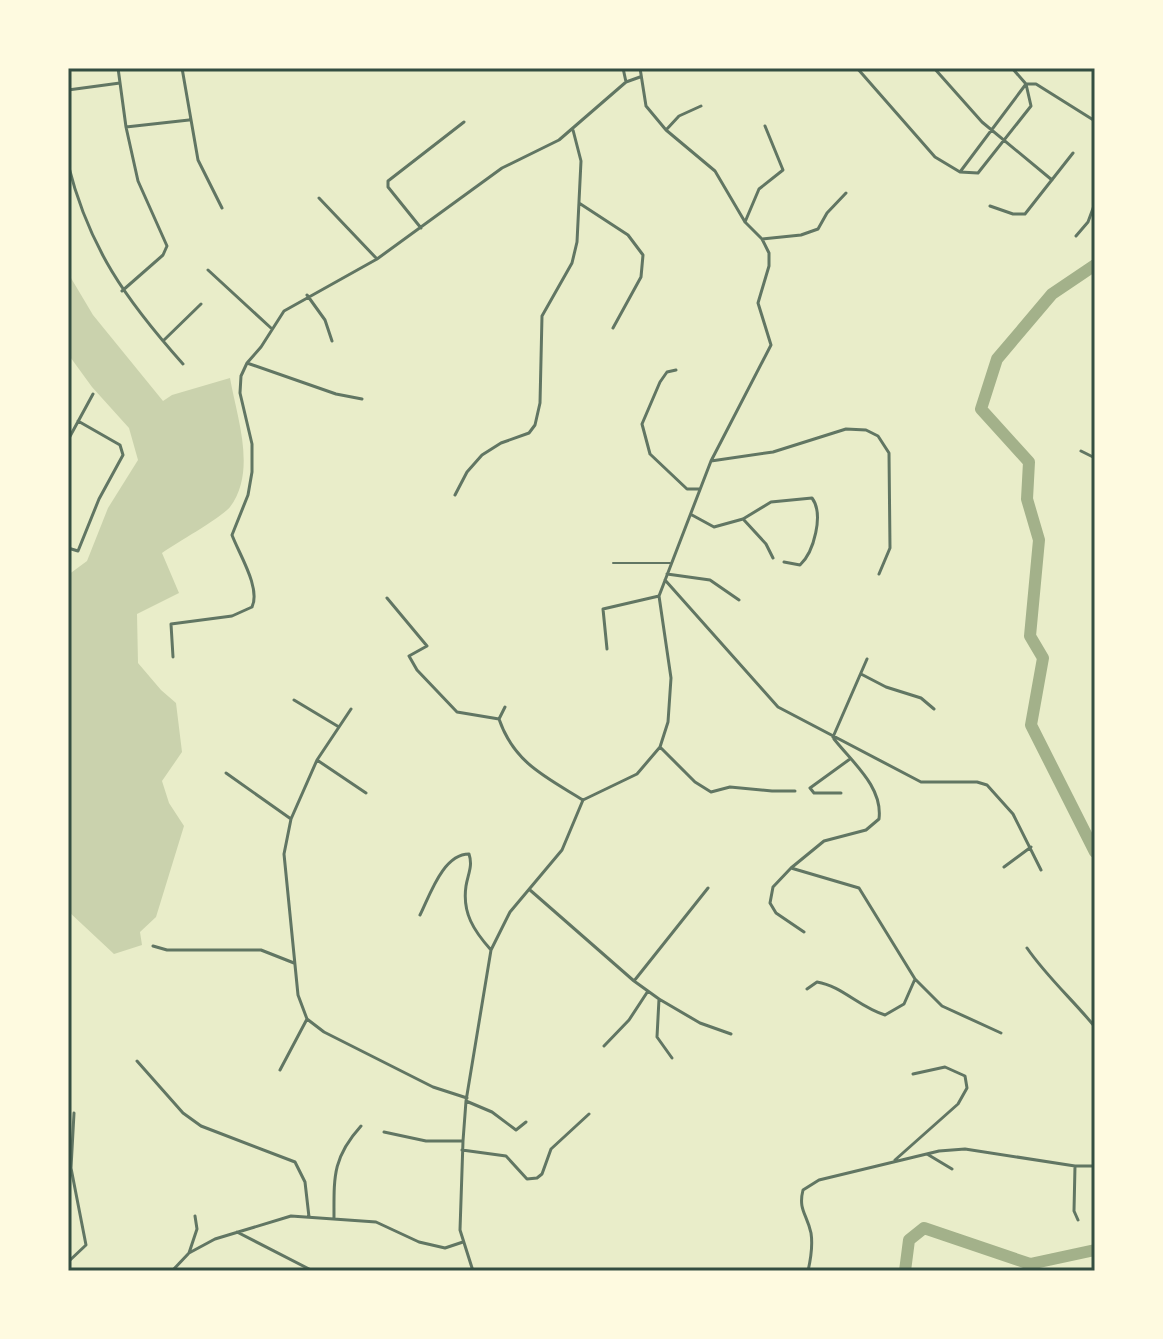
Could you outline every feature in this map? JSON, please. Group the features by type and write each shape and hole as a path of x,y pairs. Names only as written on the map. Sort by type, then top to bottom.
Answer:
{"street":[{"path":"118,68 126,127 138,181 167,246 163,255 122,291"},
{"path":"182,68 198,160 222,208"},
{"path":"623,68 626,82"},
{"path":"473,1271 460,1230 462,1150 466,1099 491,950 510,912 562,850 583,800 637,774 660,747 668,722 671,678 659,596 711,461 771,345 758,303 769,266 769,253 762,239 745,222 715,171 666,130 646,106 640,68"},
{"path":"857,68 935,157 960,172 971,173 978,173 1031,106 1026,84 1012,68"},
{"path":"934,68 991,131 1052,180"},
{"path":"173,657 171,624 232,616 252,607 255,600 232,535 248,495 252,472 252,444 240,393 241,376 284,311 307,295 377,259 502,168 559,140 626,82 641,76"},
{"path":"68,90 120,83"},
{"path":"960,172 1026,84"},
{"path":"1026,84 1036,84 1095,121"},
{"path":"666,130 679,116 701,106"},
{"path":"126,127 189,120"},
{"path":"421,228 388,187 388,181 464,122"},
{"path":"745,222 759,189 783,170 765,126"},
{"path":"455,495 467,472 482,455 501,443 529,433 535,425 540,403 542,316 572,263 577,242 581,161 573,129"},
{"path":"990,206 1013,214 1025,214 1073,153"},
{"path":"68,164 93,241 122,291 183,364"},
{"path":"762,239 801,235 818,229 827,213 846,193"},
{"path":"319,198 377,259"},
{"path":"579,203 628,235 643,255 641,277 613,328"},
{"path":"1076,236 1088,222 1095,203"},
{"path":"208,270 271,328"},
{"path":"307,295 325,320 332,341"},
{"path":"163,341 201,304"},
{"path":"247,363 336,394 362,399"},
{"path":"676,370 667,372 660,382 642,424 650,454 687,489 700,489"},
{"path":"68,440 93,394"},
{"path":"68,548 78,551 99,499 123,455 120,445 78,421"},
{"path":"711,461 773,452 846,429 866,430 878,436 889,453 890,548 879,574"},
{"path":"1081,451 1095,458"},
{"path":"692,515 714,527 743,519 771,502 812,498 818,505 818,516 809,557 800,565 784,562"},
{"path":"743,519 766,544 773,558"},
{"path":"667,574 710,580 739,600"},
{"path":"665,580 778,707 921,782 977,782 987,785 1013,814 1041,870"},
{"path":"607,649 603,609 659,596"},
{"path":"387,598 427,646 409,656 417,670 457,712 499,719"},
{"path":"832,736 867,659"},
{"path":"861,674 886,687 921,698 934,709"},
{"path":"294,700 339,727"},
{"path":"505,707 499,719 503,733 524,763 583,800"},
{"path":"351,709 317,760 291,819 284,854 298,995 307,1019 324,1032 433,1087 492,1112 516,1130 526,1122"},
{"path":"804,932 776,913 770,903 773,887 824,841 866,830 879,819 881,806 875,789 832,736"},
{"path":"660,747 695,782 711,792 730,787 795,791"},
{"path":"841,793 814,793 810,788 850,759"},
{"path":"317,760 366,793"},
{"path":"226,773 291,819"},
{"path":"1004,867 1031,847"},
{"path":"420,915 447,865 460,854 469,854 472,863 465,910 475,932 491,950"},
{"path":"791,868 859,888 915,979 942,1006 1001,1033"},
{"path":"634,981 708,888"},
{"path":"530,890 659,999 700,1023 731,1034"},
{"path":"153,946 167,950 261,950 294,963"},
{"path":"1027,948 1043,972 1069,995 1095,1027"},
{"path":"807,989 817,982 829,984 868,1010 885,1015 904,1004 915,979"},
{"path":"604,1046 629,1020 648,991"},
{"path":"659,999 657,1037 672,1058"},
{"path":"280,1070 307,1019"},
{"path":"137,1061 183,1113 201,1126 295,1162 305,1182 309,1217"},
{"path":"892,1162 958,1104 967,1088 965,1076 945,1067 913,1074"},
{"path":"69,1271 68,1263 86,1245 71,1168 74,1113"},
{"path":"462,1150 506,1156 527,1179 537,1178 542,1174 551,1149 589,1114"},
{"path":"334,1219 334,1173 347,1143 361,1126"},
{"path":"384,1132 426,1141 463,1141"},
{"path":"808,1271 812,1249 810,1230 799,1203 803,1190 819,1180 927,1154 965,1149 1075,1166 1095,1166"},
{"path":"927,1154 952,1169"},
{"path":"1075,1166 1074,1211 1078,1220"},
{"path":"189,1253 197,1229 195,1216"},
{"path":"172,1271 189,1253 215,1239 291,1216 376,1222 419,1242 445,1248 463,1242"},
{"path":"237,1232 313,1271"}],"lane":[{"path":"613,563 672,563"}],"green space":[{"path":"68,273 93,315 163,401 172,395 230,378 243,444 242,477 230,507 162,553 179,593 137,614 138,663 176,703 182,752 162,781 169,803 184,826 156,917 140,932 142,945 114,954 68,911 68,575 87,561 108,508 138,460 129,428 92,387 68,354"}],"waterway":[{"path":"1095,265 1052,294 997,359 981,409 1029,462 1027,499 1039,540 1030,636 1043,658 1031,725 1095,852"},
{"path":"905,1271 909,1240 924,1228 1030,1264 1095,1250"}]}
